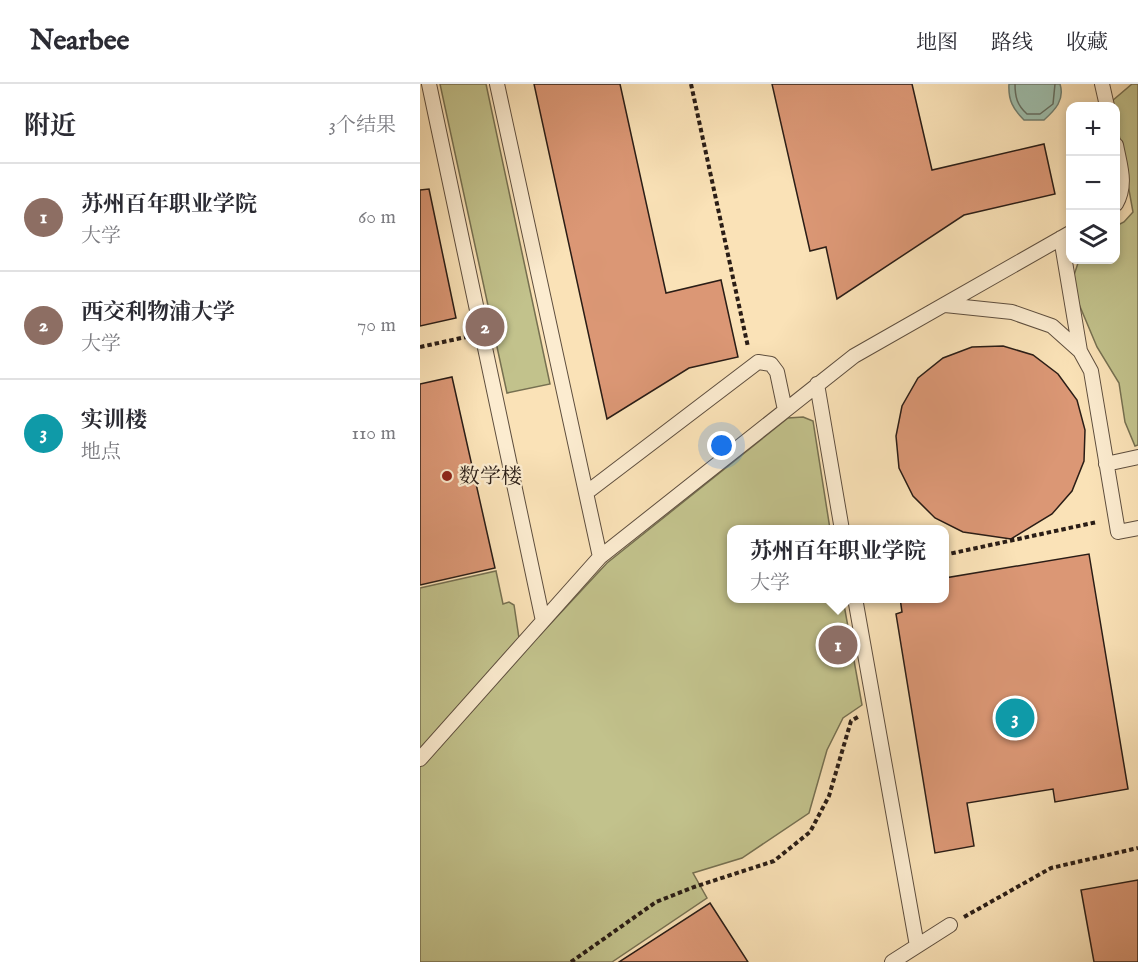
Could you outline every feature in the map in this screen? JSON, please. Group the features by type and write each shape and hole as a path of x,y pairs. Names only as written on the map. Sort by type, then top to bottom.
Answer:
{"lane":[{"path":"429,84 543,621"},
{"path":"497,84 600,557"},
{"path":"1102,84 1106,102"},
{"path":"1120,163 1123,177 1120,196"},
{"path":"420,759 600,557 854,356 1066,235"},
{"path":"1070,264 1080,351"},
{"path":"945,304 1012,312 1052,326 1080,351 1091,371 1118,532 1138,528"},
{"path":"586,493 758,362 771,364 777,372 785,410"},
{"path":"817,384 841,525"},
{"path":"1106,464 1138,456"},
{"path":"856,603 917,946"},
{"path":"892,962 950,925"}],"path":[{"path":"691,84 752,366"},
{"path":"420,347 482,333"},
{"path":"949,554 1115,518"},
{"path":"571,962 656,902 774,861 810,832 829,795 851,721 874,707"},
{"path":"950,925 1051,867 1138,848"}],"green space":[{"path":"440,84 486,84 550,384 507,393"},
{"path":"1132,84 1138,84 1138,445 1135,446 1125,422 1119,383 1097,347 1076,297 1074,275 1078,264 1120,264 1120,224 1133,212 1120,140 1120,102 1112,101"},
{"path":"803,417 813,421 829,525 727,525 727,603 844,603 862,705 843,718 827,750 809,813 742,858 693,873 707,898 612,962 420,962 420,588 496,571 503,604 509,602 514,605 519,638 539,636 607,563 788,418"}],"water":[{"path":"1009,84 1060,84 1060,100 1044,120 1024,120 1012,104"}],"building":[{"path":"534,84 620,84 666,293 721,280 738,357 689,368 607,419"},
{"path":"772,84 912,84 932,170 1044,144 1055,194 964,215 837,299 826,247 810,251"},
{"path":"429,189 456,318 420,326 420,190"},
{"path":"1003,346 1033,355 1058,374 1077,400 1085,430 1084,461 1072,491 1052,514 1011,539 963,532 935,518 913,496 899,468 896,436 902,406 918,378 943,358 972,347"},
{"name":"数学楼","path":"452,377 495,568 420,585 420,384"},
{"path":"1089,554 1128,789 1055,802 1053,789 967,803 974,846 935,853 896,614 902,612 901,603 949,603 949,577"},
{"path":"1138,880 1138,962 1094,962 1081,890"},
{"path":"710,903 748,962 619,962"}],"place":[{"name":"西交利物浦大学","path":"485,327"},
{"name":"数学楼","path":"447,476"},
{"name":"苏州百年职业学院","path":"838,645"},
{"name":"实训楼","path":"1015,718"}]}
